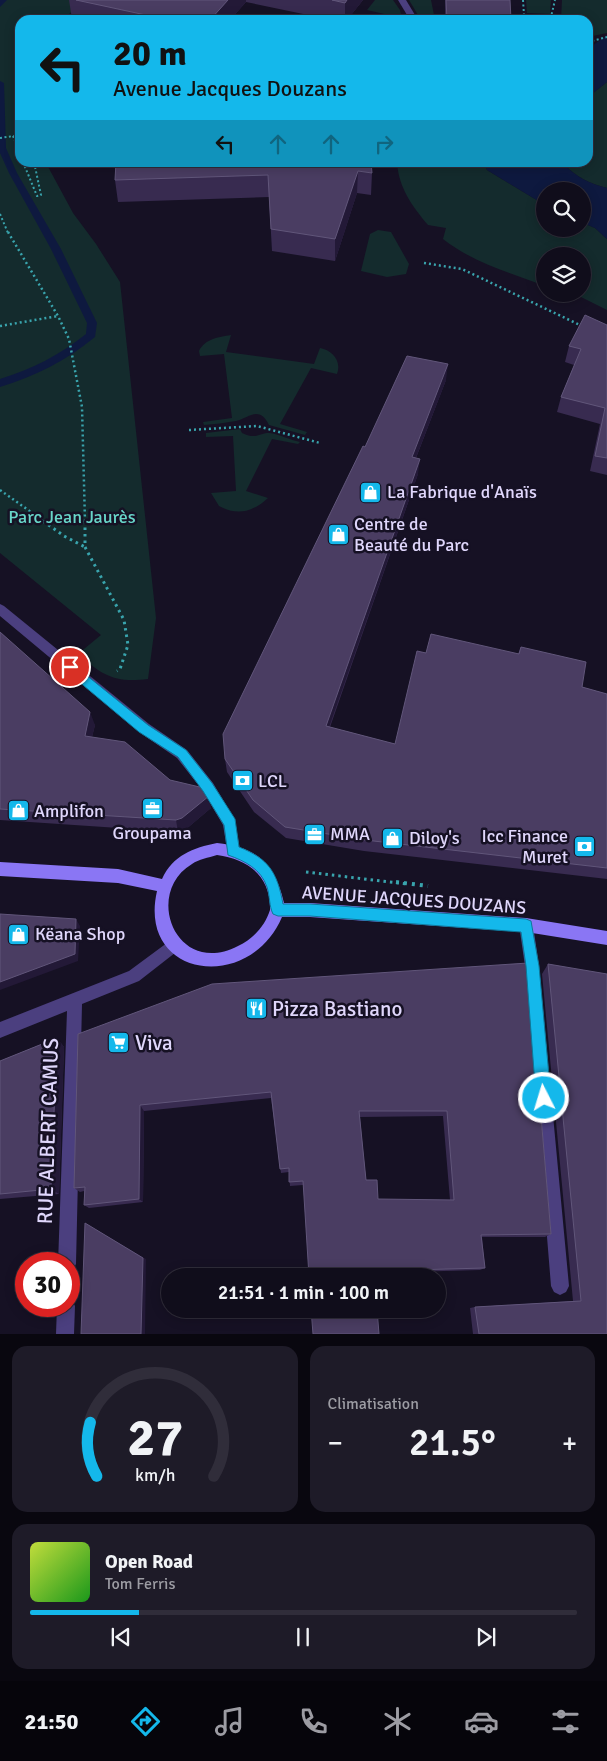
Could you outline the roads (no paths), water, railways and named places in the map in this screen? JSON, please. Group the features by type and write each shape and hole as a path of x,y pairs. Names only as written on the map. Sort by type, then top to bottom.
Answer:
{"main road":[{"path":"218,849 233,850 251,858 265,869 273,885 278,910 263,938 248,951 229,959 209,960 190,957 174,944 165,928 160,910 165,886 170,876 183,862 199,853 218,849"},
{"path":"0,869 118,876 165,886"},
{"name":"AVENUE JACQUES DOUZANS","path":"278,910 310,910 526,926 607,938"}],"street":[{"path":"402,0 411,15"},
{"path":"0,609 144,728 182,754 208,787 230,824 233,850"},
{"path":"526,926 532,966 560,1286"},
{"path":"0,1030 134,976 174,944"},
{"name":"RUE ALBERT CAMUS","path":"67,1252 75,1000"},
{"path":"65,1334 66,1317"}],"water":[{"path":"607,35 607,82 593,93 593,45"},
{"path":"486,167 567,167 590,182 536,182 536,200 487,170"},
{"path":"591,183 607,188 607,239 591,226"}],"waterway":[{"path":"0,5 3,0"},
{"path":"0,83 2,148 13,173 56,249 92,323 91,335 81,344 37,370 0,383"}],"place":[{"name":"La Fabrique d'Anaïs","path":"371,492"},
{"name":"Centre de Beauté du Parc","path":"338,534"},
{"name":"LCL","path":"242,781"},
{"name":"Groupama","path":"152,808"},
{"name":"Amplifon","path":"18,811"},
{"name":"MMA","path":"314,834"},
{"name":"Diloy's","path":"393,838"},
{"name":"Icc Finance Muret","path":"584,846"},
{"name":"Këana Shop","path":"19,934"},
{"name":"Pizza Bastiano","path":"256,1009"},
{"name":"Viva","path":"119,1043"}],"park label":[{"name":"Parc Jean Jaurès","path":"72,517"}]}
